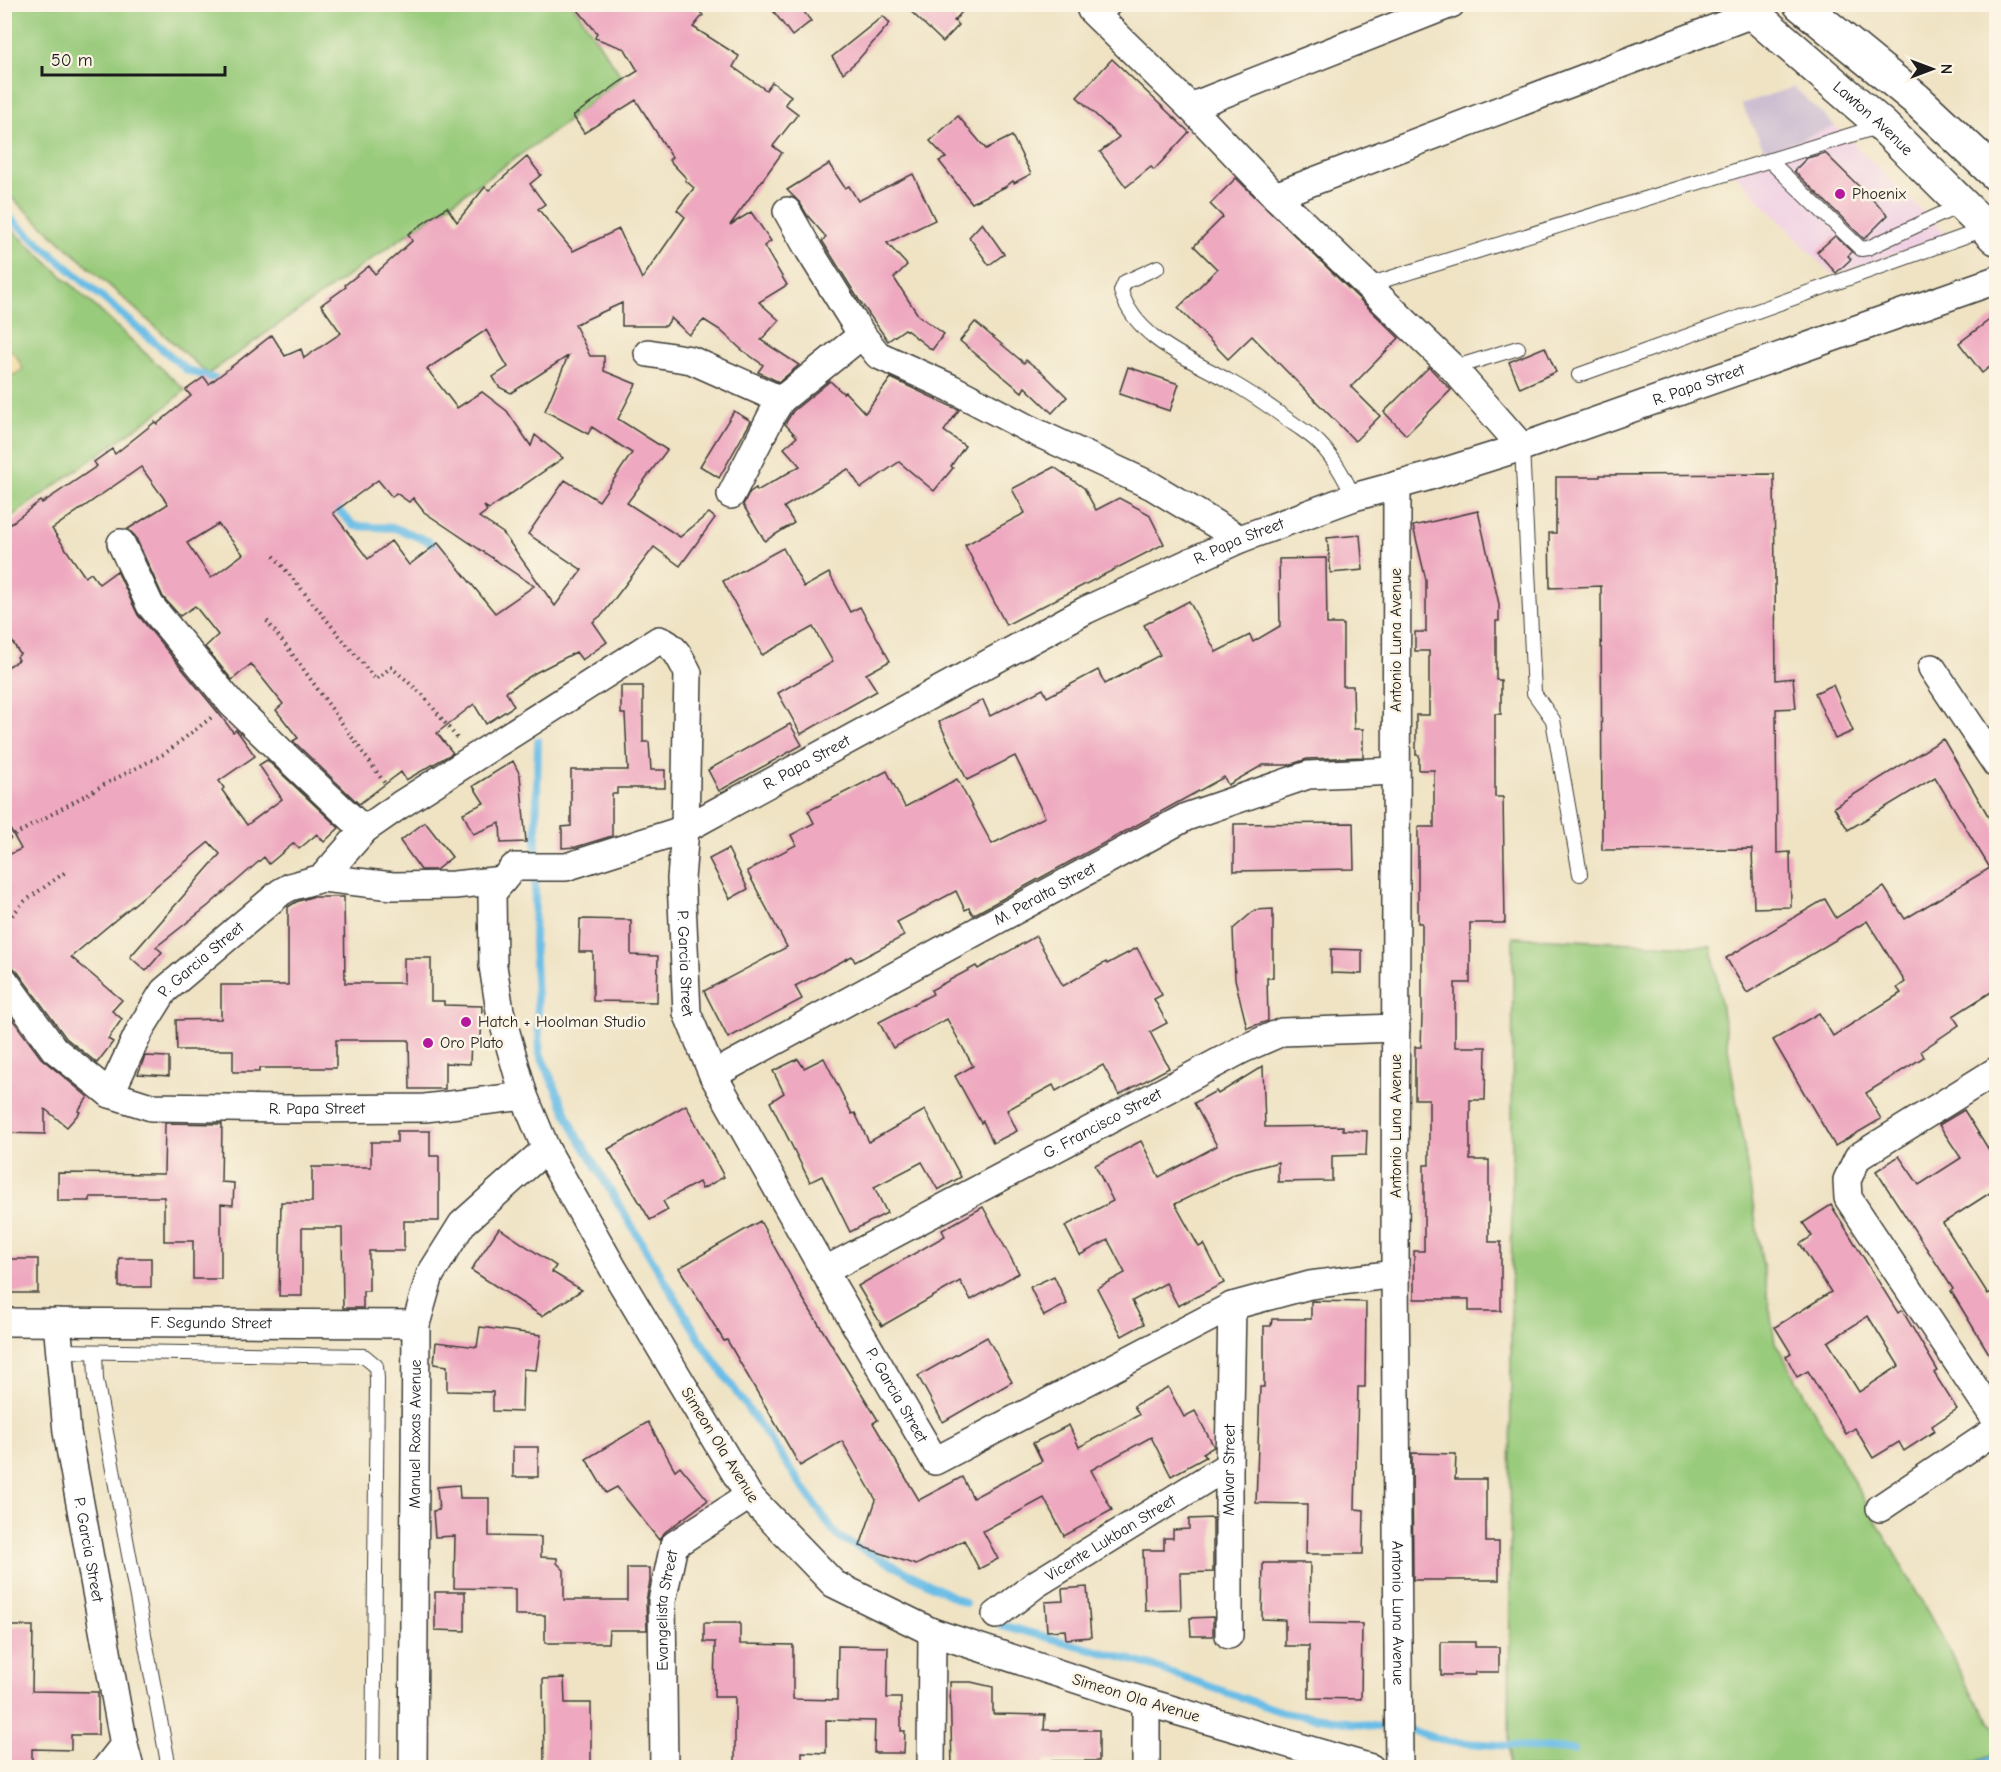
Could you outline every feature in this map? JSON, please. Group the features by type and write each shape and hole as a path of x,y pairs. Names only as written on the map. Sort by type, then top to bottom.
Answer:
{"main road":[{"path":"1806,7 1916,99 1996,174"},
{"name":"Lawton Avenue","path":"1747,9 1882,125 1992,233"}],"street":[{"path":"1107,4 1091,10 1190,107 1275,196 1453,368 1522,447"},
{"path":"1190,107 1451,4"},
{"path":"1275,196 1747,9"},
{"path":"787,211 862,335 878,355 1152,486 1240,539"},
{"name":"R. Papa Street","path":"322,878 393,886 454,885 508,874 566,867 685,829 1086,610 1240,539 1354,497 1522,447 1996,280"},
{"path":"731,495 781,400 862,335"},
{"path":"648,353 691,360 781,400"},
{"name":"Antonio Luna Avenue","path":"1397,485 1395,1274 1399,1767"},
{"path":"121,543 150,605 231,703 364,830"},
{"name":"P. Garcia Street","path":"110,1094 141,1028 164,991 281,892 290,887 322,878 364,830 659,640 671,644 678,652 688,673 685,829 681,879 687,1013 713,1075 935,1461 1232,1306 1310,1286 1395,1274"},
{"path":"1932,668 1996,764"},
{"name":"M. Peralta Street","path":"713,1075 1186,817 1308,775 1395,771"},
{"name":"Simeon Ola Avenue","path":"508,874 492,893 493,966 500,1011 524,1096 546,1149 614,1270 749,1496 834,1584 932,1632 1146,1702 1371,1767"},
{"path":"4,980 54,1049 110,1094"},
{"name":"G. Francisco Street","path":"824,1271 1243,1049 1282,1032 1396,1028"},
{"path":"1996,1071 1858,1157 1847,1180 1848,1198 1996,1420"},
{"name":"R. Papa Street","path":"110,1094 152,1107 290,1109 425,1108 524,1096"},
{"name":"Manuel Roxas Avenue","path":"413,1767 416,1324 430,1275 462,1224 546,1149"},
{"name":"Malvar Street","path":"1229,1635 1232,1306"},
{"name":"F. Segundo Street","path":"4,1322 416,1324"},
{"name":"P. Garcia Street","path":"57,1322 66,1432 127,1756 106,1767"},
{"path":"1880,1508 1996,1430"},
{"name":"Vicente Lukban Street","path":"996,1615 1036,1584 1229,1465"},
{"name":"Evangelista Street","path":"664,1767 662,1601 674,1545 749,1496"},
{"path":"931,1767 932,1632"},
{"path":"1146,1702 1146,1767"}],"lane":[{"path":"1368,285 1882,125"},
{"path":"1770,161 1861,249 1868,248 1963,204"},
{"path":"1579,375 1992,233"},
{"path":"1158,267 1125,282 1121,291 1124,300 1148,333 1189,360 1271,407 1318,442 1341,469 1354,497"},
{"path":"1453,368 1518,348"},
{"path":"1522,447 1534,693 1553,720 1580,874"},
{"path":"60,1351 364,1356 376,1366 378,1379 373,1767"},
{"path":"95,1352 96,1379 169,1767"}],"path":[{"path":"274,556 376,680 391,667 423,695 473,758"},
{"path":"267,621 400,805"},
{"path":"4,841 164,754 231,703"},
{"path":"4,924 26,901 66,871"}],"shaded area":[{"path":"1794,87 1835,126 1766,152 1741,104"},
{"path":"1835,126 1948,236 1832,275 1725,164 1766,152"}],"green space":[{"path":"5,5 573,5 622,77 564,124 208,374 5,192"},
{"path":"4,222 185,390 167,406 5,521"},
{"path":"1513,937 1712,947 1775,1342 1943,1639 1973,1697 1996,1728 1996,1767 1509,1768"}],"sand":[{"path":"4,345 16,355 23,369 14,375 6,373 5,370"}],"water":[{"path":"1996,1754 1996,1767 1961,1767"}],"building":[{"path":"573,4 690,4 703,15 693,27 739,56 733,67 766,90 772,82 791,96 785,104 798,114 773,146 782,153 730,225 751,212 771,241 764,246 787,285 759,302 779,320 761,340 799,365 779,382 758,372 763,365 704,320 689,335 671,318 666,326 622,326 622,303 576,324 590,356 604,356 604,371 636,384 618,419 667,450 627,503 680,537 709,513 715,518 680,566 654,547 603,614 593,622 607,642 582,660 576,652 535,673 506,692 514,706 486,724 474,704 437,733 453,753 406,780 401,772 359,804 293,741 298,738 276,710 283,704 251,664 232,680 205,647 218,635 195,606 180,616 163,597 135,536 128,529 168,504 141,467 52,529 85,577 91,573 99,584 117,571 138,615 233,732 236,730 238,732 255,756 219,781 224,788 222,790 247,825 282,799 259,765 267,760 339,828 324,842 317,834 299,849 294,843 269,864 264,857 156,947 162,952 146,971 130,957 220,854 209,842 71,957 122,1000 112,1011 122,1019 108,1039 113,1042 97,1063 66,1038 17,971 11,966 4,965 4,857 21,849 4,818 4,669 19,660 17,657 20,654 4,629 4,529 40,501 42,503 97,466 94,462 112,449 115,454 155,422 157,424 191,396 186,390 204,377 209,384 272,335 285,356 301,349 304,358 341,333 321,305 369,266 375,274 412,241 408,234 447,207 457,222 485,187 489,190 527,157 541,175 530,184 545,204 538,209 573,251 619,229 642,279 685,217 677,210 694,188 669,160 672,157 636,100 584,133 573,116 638,71 625,49 595,38 597,33","holes":["486,330 508,367 493,377 499,387 511,393 568,356 545,411 588,434 592,427 632,453 599,501 565,480 528,534 582,570 555,606 503,533 479,517 487,511 484,506 489,509 563,458 535,435 531,446 507,411 482,392 457,408 427,369","378,480 392,497 396,493 409,502 413,498 424,512 534,586 495,613 438,543 409,565 391,541 368,559 333,513","218,524 243,554 211,578 187,543"]},
{"path":"768,4 798,4 811,21 792,36"},
{"path":"903,4 969,4 954,21 959,25 943,42"},
{"path":"883,16 890,23 857,61 843,73 832,57"},
{"path":"1112,59 1189,132 1154,170 1151,167 1126,187 1100,152 1119,137 1077,97"},
{"path":"958,116 986,149 1012,136 1031,174 972,203 939,161 946,158 930,141"},
{"name":"Phoenix","path":"1825,153 1888,215 1864,239 1794,171 1807,158"},
{"path":"829,164 845,188 849,186 858,201 913,174 935,220 887,243 907,265 894,278 918,315 944,334 932,350 905,329 888,341 822,241 826,237 787,190"},
{"path":"1236,178 1399,338 1351,387 1380,416 1355,441 1252,336 1228,359 1178,308 1217,269 1194,246 1223,217 1210,204"},
{"path":"982,223 1004,254 989,265 969,237"},
{"path":"1835,236 1852,252 1848,256 1851,259 1836,273 1817,252"},
{"path":"1996,315 1996,362 1982,373 1959,343"},
{"path":"975,322 1024,363 1026,360 1042,372 1067,397 1052,413 1025,387 1022,392 960,341"},
{"path":"1545,347 1556,372 1520,388 1509,362"},
{"path":"1128,367 1179,384 1170,411 1119,394"},
{"path":"1429,367 1451,390 1406,435 1384,412"},
{"path":"891,378 959,410 944,431 965,446 951,466 953,468 934,491 899,462 861,488 848,469 784,507 794,523 765,541 743,505 750,492 756,488 757,491 800,466 784,448 797,437 785,424 793,411 830,381 843,393 845,392 865,413"},
{"path":"734,411 751,421 719,478 700,466"},
{"path":"1054,467 1084,488 1096,510 1119,498 1149,514 1164,544 1006,625 965,545 1025,513 1012,489"},
{"path":"1774,474 1776,680 1793,678 1796,708 1776,709 1777,853 1790,852 1791,907 1754,908 1752,849 1602,850 1601,586 1550,588 1549,533 1556,533 1556,477"},
{"path":"1478,511 1499,604 1499,621 1496,621 1496,680 1501,680 1501,714 1495,714 1495,797 1503,797 1505,923 1470,923 1470,983 1455,983 1455,1047 1486,1047 1485,1100 1470,1100 1470,1160 1489,1160 1489,1242 1501,1242 1501,1311 1469,1311 1469,1299 1414,1299 1414,1251 1424,1251 1424,1165 1429,1165 1429,1099 1415,1099 1415,1047 1421,1047 1422,1014 1422,923 1418,923 1418,827 1434,827 1434,770 1419,770 1419,755 1416,755 1416,715 1429,715 1429,651 1415,651 1415,632 1426,632 1426,580 1413,526"},
{"path":"1360,535 1363,570 1331,573 1327,538"},
{"path":"783,548 804,587 829,573 850,612 860,607 890,661 866,674 877,691 801,734 778,693 833,662 813,627 762,655 723,581"},
{"path":"1326,558 1327,624 1343,624 1343,686 1353,686 1354,729 1363,729 1363,757 1307,759 1289,765 1263,765 1228,785 1224,777 973,915 969,908 965,910 956,891 897,922 904,936 855,962 852,956 795,986 802,999 728,1038 704,991 787,947 747,871 796,845 791,835 814,823 808,811 887,771 905,807 957,779 992,844 1045,817 1015,756 967,780 939,722 983,700 990,716 1043,689 1047,697 1098,670 1105,684 1160,655 1144,625 1189,601 1216,652 1250,635 1253,642 1280,626 1279,559"},
{"path":"1833,685 1853,731 1835,739 1815,693"},
{"path":"621,686 643,686 643,742 649,742 651,770 665,770 665,788 617,788 617,794 612,794 612,836 576,847 562,848 562,827 571,826 571,770 628,770 625,714 621,714"},
{"path":"790,724 802,745 719,791 708,770"},
{"path":"1943,739 1996,829 1996,989 1953,1016 1959,1025 1921,1051 1924,1057 1866,1093 1881,1119 1835,1146 1773,1040 1819,1013 1833,1036 1901,993 1897,988 1905,982 1867,921 1747,993 1726,958 1825,899 1836,918 1884,887 1905,919 1990,868 1935,777 1848,830 1834,807"},
{"path":"513,761 520,775 526,842 501,843 500,823 473,834 463,813 484,803 473,786"},
{"path":"425,822 452,857 436,870 421,870 400,841"},
{"path":"1353,823 1354,869 1234,871 1234,824"},
{"path":"728,849 748,889 730,899 709,859"},
{"path":"311,897 344,897 345,983 404,983 404,958 431,958 431,1001 444,1001 444,1005 482,1006 481,1039 471,1038 470,1064 445,1063 445,1089 410,1089 409,1040 336,1040 336,1068 259,1068 259,1072 233,1072 233,1050 177,1050 176,1020 221,1019 221,985 288,985 288,907"},
{"path":"1273,909 1273,978 1267,978 1268,1021 1247,1028 1235,979 1233,929 1255,910"},
{"path":"580,919 631,920 631,955 658,956 657,1002 593,1001 593,952 579,952"},
{"path":"1036,936 1063,986 1137,948 1162,995 1154,999 1167,1023 1150,1032 1169,1068 1119,1095 1103,1065 1056,1091 1053,1085 1007,1110 1017,1131 993,1143 983,1121 981,1123 955,1076 973,1066 947,1019 893,1048 879,1022 933,994 931,990 976,966 978,969"},
{"path":"1331,949 1362,950 1362,974 1331,973"},
{"path":"4,1008 41,1058 88,1097 78,1111 80,1112 67,1127 45,1109 45,1134 4,1133"},
{"path":"145,1056 169,1057 169,1076 138,1074"},
{"path":"824,1058 869,1142 925,1110 961,1177 938,1190 922,1162 874,1187 887,1213 850,1232 822,1176 810,1182 770,1102 784,1093 773,1071 798,1059 804,1068"},
{"path":"1263,1066 1265,1127 1343,1126 1343,1130 1367,1131 1366,1155 1332,1156 1332,1181 1278,1182 1278,1162 1235,1174 1175,1204 1199,1247 1204,1244 1224,1283 1178,1306 1166,1283 1132,1301 1144,1324 1122,1336 1097,1288 1125,1273 1108,1240 1080,1255 1065,1226 1113,1201 1095,1165 1141,1141 1159,1177 1217,1146 1194,1103 1216,1091 1218,1094"},
{"path":"686,1105 724,1177 702,1189 699,1182 663,1201 668,1210 650,1220 608,1149"},
{"path":"1964,1110 1996,1161 1996,1189 1943,1223 1988,1294 1996,1289 1996,1365 1951,1291 1953,1289 1876,1171 1899,1156 1919,1185 1961,1158 1939,1125"},
{"path":"165,1123 222,1124 221,1182 234,1183 233,1205 221,1204 221,1279 193,1279 193,1241 164,1241 164,1197 90,1197 90,1201 58,1201 58,1173 164,1174"},
{"path":"397,1131 430,1131 430,1156 439,1156 439,1221 404,1221 404,1251 369,1251 369,1291 363,1291 363,1308 343,1308 342,1228 302,1228 302,1296 279,1296 281,1202 312,1202 312,1167 371,1167 371,1142 397,1142"},
{"path":"1831,1205 1898,1313 1902,1310 1938,1371 1934,1373 1957,1409 1932,1426 1935,1431 1904,1451 1899,1442 1873,1458 1855,1428 1846,1434 1808,1371 1797,1377 1786,1356 1791,1353 1775,1327 1831,1292 1800,1244 1812,1236 1803,1223","holes":["1868,1316 1899,1366 1859,1392 1828,1342"]},
{"path":"983,1207 1019,1273 971,1300 960,1281 882,1326 858,1286 945,1236 942,1230"},
{"path":"760,1221 802,1297 878,1420 873,1423 919,1500 962,1477 973,1498 1042,1461 1033,1443 1069,1425 1079,1447 1139,1415 1134,1406 1168,1387 1184,1417 1195,1411 1214,1447 1203,1453 1206,1457 1171,1476 1151,1437 1091,1470 1112,1510 1064,1536 1044,1498 983,1531 998,1559 979,1569 964,1540 916,1565 860,1546 876,1500 842,1441 800,1466 727,1340 724,1341 679,1268"},
{"path":"499,1228 556,1266 552,1272 582,1290 542,1316 471,1270"},
{"path":"119,1258 151,1258 151,1287 119,1287"},
{"path":"9,1259 38,1259 38,1293 9,1293"},
{"path":"1054,1276 1067,1304 1044,1316 1030,1287"},
{"path":"1311,1301 1366,1302 1365,1387 1358,1387 1355,1509 1364,1510 1363,1554 1306,1554 1307,1504 1256,1503 1260,1387 1264,1387 1264,1326 1271,1326 1272,1319 1311,1319"},
{"path":"480,1327 541,1335 536,1370 523,1369 522,1412 493,1411 493,1392 447,1391 447,1366 434,1364 436,1342 477,1347"},
{"path":"987,1337 1012,1382 943,1422 918,1376"},
{"path":"648,1422 675,1470 680,1466 708,1500 665,1532 659,1540 617,1487 606,1493 586,1459"},
{"path":"513,1447 538,1447 538,1477 513,1477"},
{"path":"1412,1453 1456,1454 1455,1479 1486,1479 1486,1542 1499,1542 1499,1580 1413,1580"},
{"path":"459,1485 460,1498 489,1498 489,1536 541,1537 541,1557 557,1558 557,1563 564,1570 564,1600 627,1600 627,1568 650,1568 646,1601 647,1630 609,1630 608,1643 545,1643 545,1615 515,1615 515,1589 454,1588 455,1536 435,1537 433,1511 439,1510 437,1487"},
{"path":"1213,1518 1213,1572 1180,1573 1181,1610 1145,1611 1143,1550 1164,1550 1164,1538 1173,1538 1173,1530 1189,1529 1189,1519"},
{"path":"1263,1563 1310,1563 1309,1623 1362,1624 1361,1699 1309,1698 1309,1646 1285,1646 1285,1620 1262,1619"},
{"path":"1087,1587 1091,1637 1066,1639 1065,1630 1047,1631 1045,1602 1063,1601 1062,1589"},
{"path":"435,1592 465,1592 465,1631 435,1630"},
{"path":"1213,1617 1213,1636 1191,1636 1190,1618"},
{"path":"704,1623 740,1623 740,1644 793,1645 793,1699 837,1700 838,1646 888,1647 887,1698 901,1698 901,1731 905,1731 904,1753 874,1753 875,1721 826,1720 826,1753 802,1752 802,1767 735,1767 735,1697 714,1697 715,1642 704,1642"},
{"path":"4,1626 33,1626 32,1691 98,1692 98,1735 71,1735 71,1750 32,1749 32,1767 4,1767"},
{"path":"1441,1642 1475,1642 1475,1647 1499,1647 1499,1672 1441,1675"},
{"path":"564,1678 565,1703 591,1703 591,1767 544,1767 543,1679"},
{"path":"950,1682 971,1682 993,1687 993,1714 1045,1715 1044,1730 1099,1730 1099,1761 1044,1761 1044,1767 952,1767"}],"waterway":[{"path":"4,213 187,370 224,382"},
{"path":"331,503 354,526 395,528 428,541 440,552"},
{"path":"538,741 534,943 540,1054 574,1130 704,1346 837,1536 965,1603"},
{"path":"1001,1625 1146,1664 1282,1712 1378,1727"},
{"path":"1406,1729 1450,1742 1573,1750"}],"place":[{"name":"Phoenix","path":"1840,194"},
{"name":"Hatch + Hoolman Studio","path":"466,1022"},
{"name":"Oro Plato","path":"428,1043"}]}
